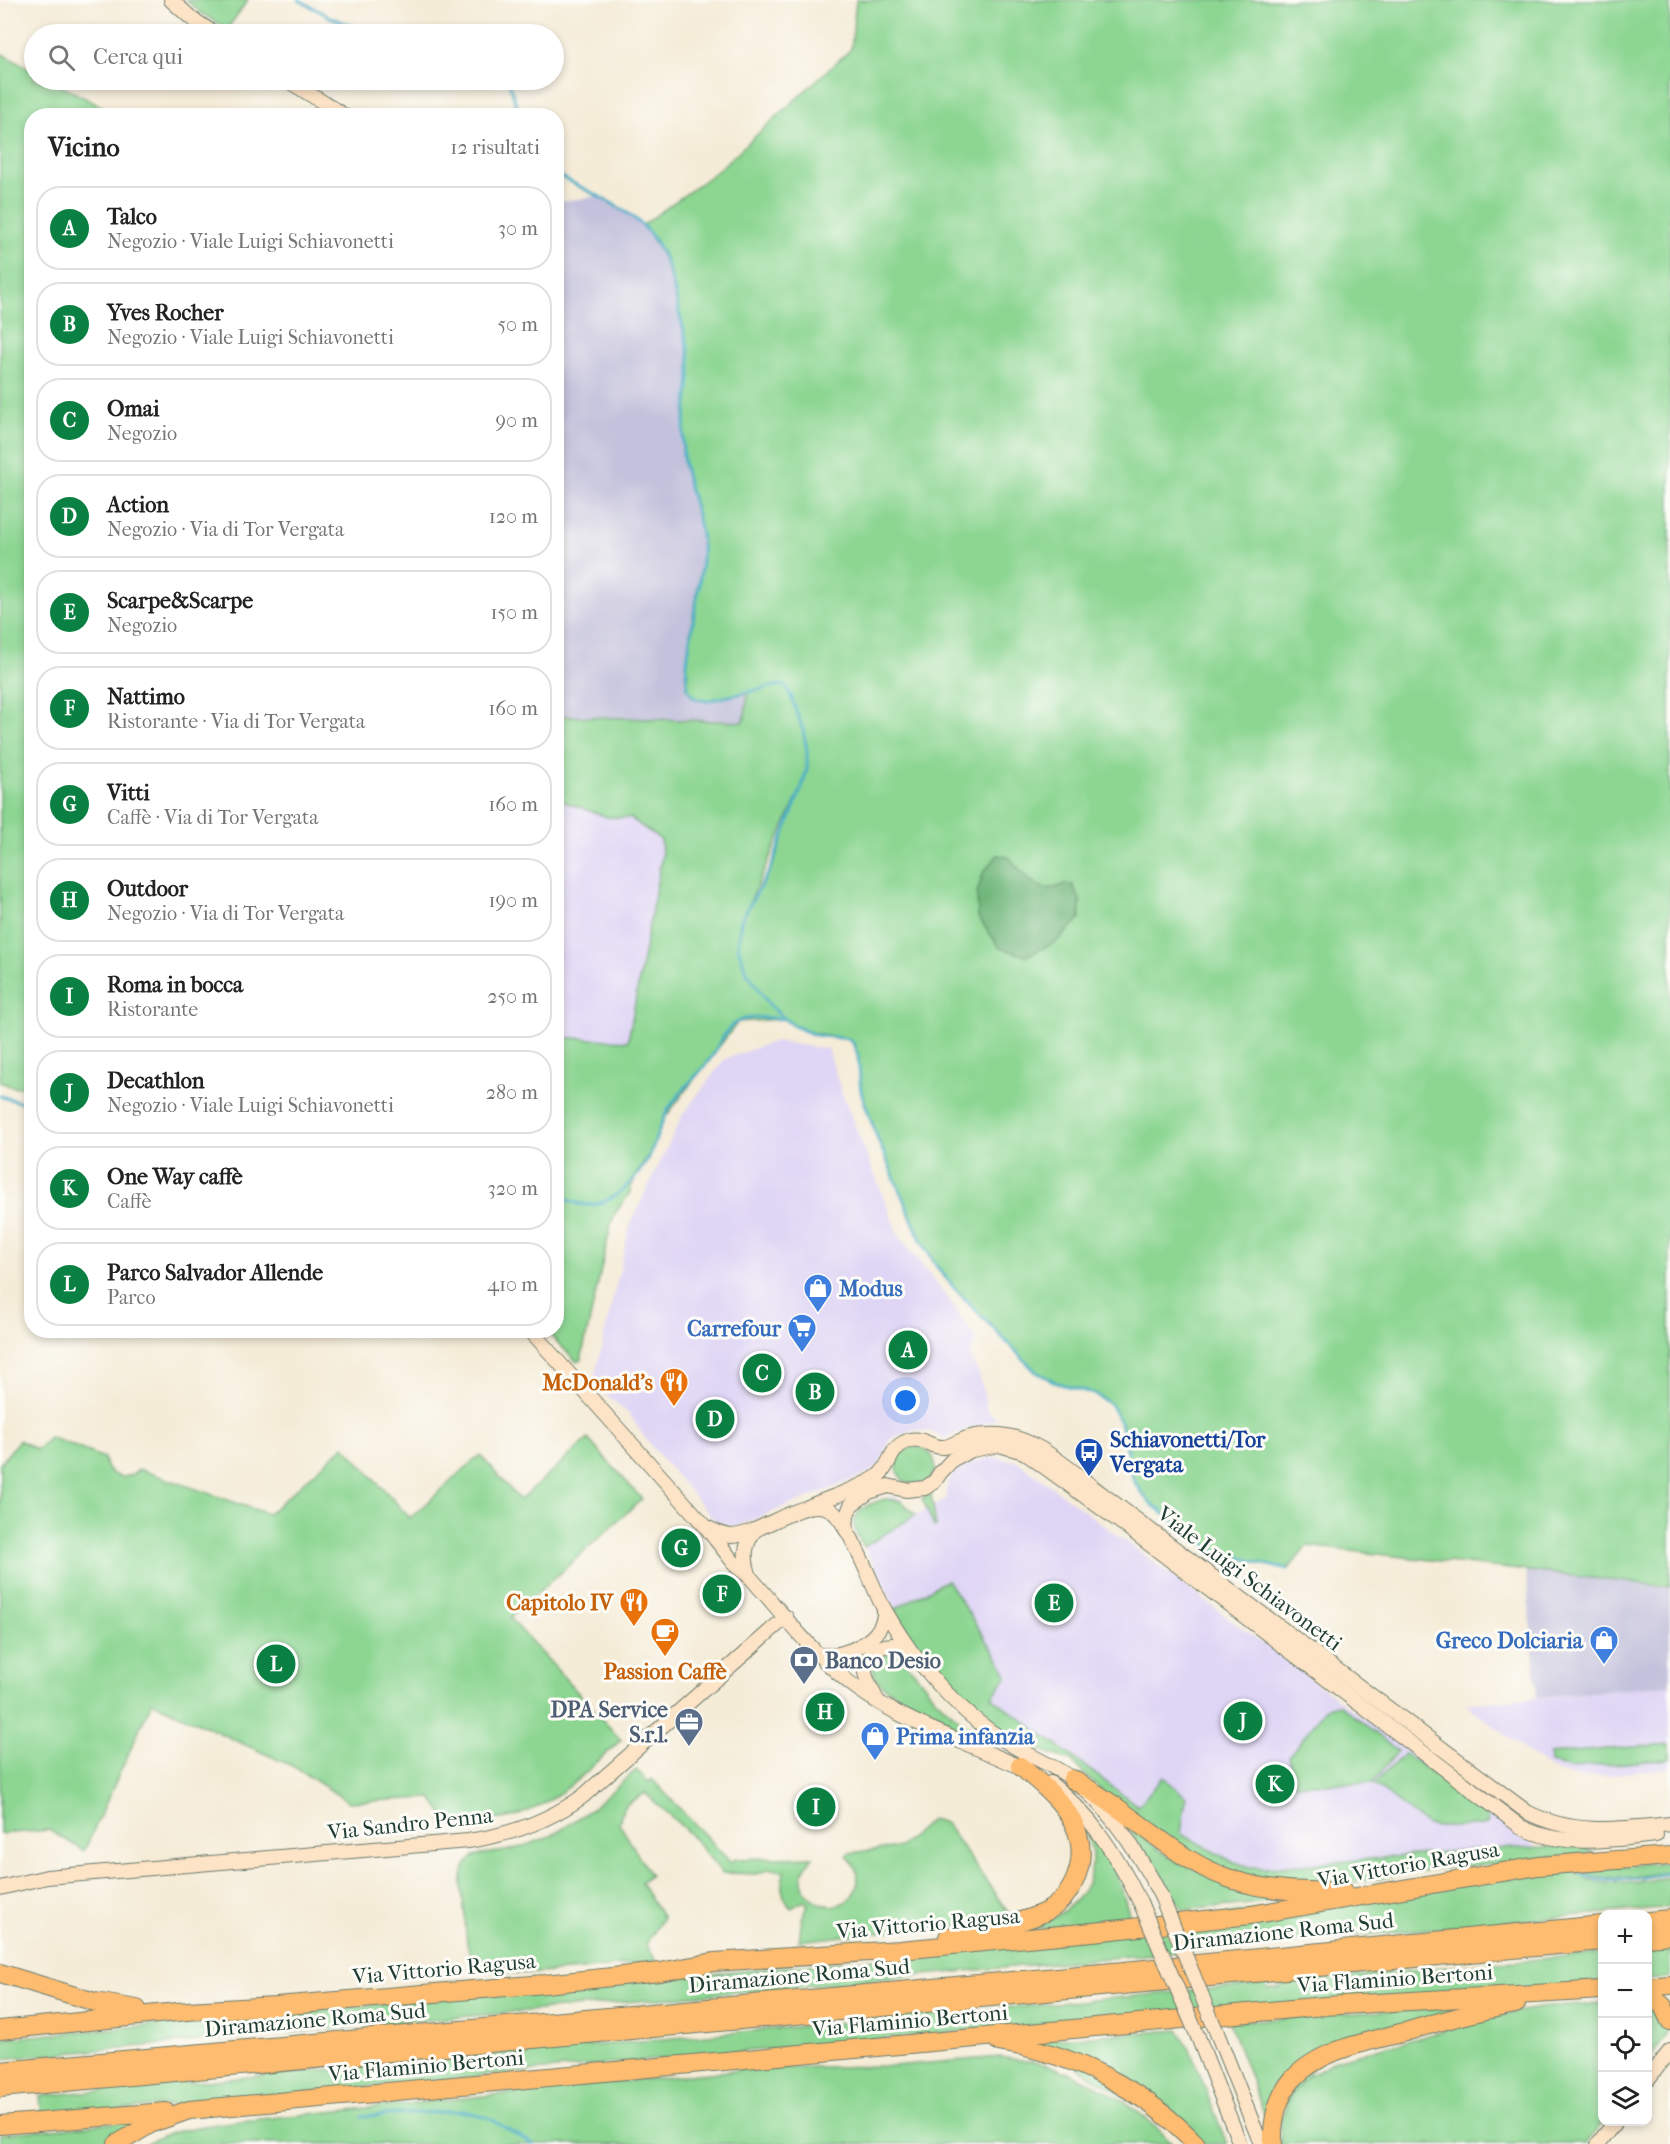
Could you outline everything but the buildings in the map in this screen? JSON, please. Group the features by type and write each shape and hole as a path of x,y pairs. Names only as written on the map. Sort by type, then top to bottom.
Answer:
{"highway":[{"path":"900,1950 940,1938 1034,1917 1057,1904 1073,1884 1080,1867 1081,1854 1074,1824 1056,1796 1020,1766"},
{"path":"1072,1779 1111,1803 1198,1864 1227,1877 1263,1887 1286,1889 1395,1890"},
{"name":"Via Vittorio Ragusa","path":"187,2012 556,1983 660,1972 714,1962 900,1950 1227,1918 1538,1866 1632,1857 1670,1856"},
{"path":"1652,1921 1670,1919"},
{"name":"Diramazione Roma Sud","path":"0,2071 1124,1971 1598,1925"},
{"path":"1652,1937 1670,1935"},
{"name":"Diramazione Roma Sud","path":"0,2088 1598,1941"},
{"path":"0,1973 113,2006 187,2012"},
{"path":"1652,1987 1670,1985"},
{"path":"1273,2144 1275,2114 1285,2090 1301,2072 1330,2054 1493,2008 1598,1990"},
{"name":"Via Flaminio Bertoni","path":"222,2107 1324,2006 1598,1990"},
{"path":"1652,1997 1663,2006 1670,2021"},
{"path":"0,2030 187,2012"},
{"path":"953,2039 998,2042 1030,2048 1084,2067 1108,2078 1152,2104 1171,2118 1196,2144"},
{"path":"0,2125 222,2107"},
{"path":"117,2144 142,2128 166,2117 189,2110 222,2107"}],"street":[{"path":"171,0 200,24"},
{"path":"303,90 332,108"},
{"path":"537,1338 706,1527 738,1568 750,1577 820,1655 853,1685 927,1728 1020,1766 1049,1782 1079,1807 1120,1863 1140,1902 1198,2037 1240,2144"},
{"name":"Viale Luigi Schiavonetti","path":"808,1507 874,1478 884,1470 896,1449 908,1441 923,1440 943,1447 985,1435 1023,1440 1041,1449 1102,1494 1527,1812 1555,1824 1583,1829 1612,1830 1670,1824"},
{"name":"Viale Luigi Schiavonetti","path":"846,1530 850,1505 869,1491 888,1486 906,1490 925,1488 935,1481 953,1459 972,1450 999,1446 1018,1450 1034,1458 1123,1524 1521,1827 1541,1836 1581,1840 1670,1834"},
{"path":"706,1527 729,1536 739,1535 808,1507 818,1506 829,1509 838,1517 846,1530 884,1609 911,1652 948,1695 979,1723 1012,1745 1072,1779 1095,1800 1148,1871 1161,1896 1261,2144"},
{"path":"750,1577 746,1565 746,1550 755,1530"},
{"path":"820,1655 841,1655 869,1639 883,1624 884,1609"},
{"name":"Via Sandro Penna","path":"0,1888 47,1877 468,1841 524,1828 560,1812 582,1797 786,1617"},
{"path":"877,1701 865,1673 869,1658 885,1646 896,1646 911,1652"},
{"path":"1652,2073 1670,2051"},
{"path":"1598,2144 1611,2126"}],"shaded area":[{"path":"599,196 643,225 670,272 687,340 690,375 683,448 702,547 686,682 748,692 744,722 564,716 564,201"},
{"path":"564,802 607,817 630,818 661,840 662,855 628,1041 564,1037"},
{"path":"775,1041 828,1049 842,1093 898,1234 953,1305 976,1339 969,1356 980,1376 987,1410 997,1419 944,1438 930,1431 912,1430 891,1439 879,1465 869,1473 735,1527 715,1521 647,1441 629,1414 593,1384 630,1225 683,1114 725,1059"},
{"path":"993,1457 1017,1461 1537,1847 1250,1867 1211,1852 1191,1838 1108,1797 1071,1761 1024,1744 913,1644 854,1525 861,1511 890,1497 900,1499 916,1515 947,1499 946,1490 951,1476 968,1464"},
{"path":"1526,1571 1670,1587 1670,1685 1537,1697"},
{"path":"1670,1685 1670,1768 1581,1778 1549,1768 1465,1704"}],"green space":[{"path":"186,0 248,0 231,24 219,24"},
{"path":"856,0 1670,0 1670,1587 1307,1546 1288,1570 1213,1551 1155,1507 1142,1494 1133,1479 1120,1422 1111,1405 1095,1394 1057,1383 1036,1372 944,1277 914,1226 872,1125 861,1092 855,1047 848,1039 804,1031 783,1019 738,1022 664,1119 650,1153 636,1174 629,1194 616,1212 611,1224 581,1360 577,1362 553,1338 564,1338 564,1037 628,1041 662,855 661,840 630,818 607,817 564,802 564,716 744,722 748,693 707,701 692,697 688,686 688,651 702,554 700,529 683,456 690,375 689,360 667,269 658,248 643,225 716,172 851,49","holes":["800,791 779,850 766,878 749,904"]},
{"path":"0,53 24,66 24,90 69,90 104,108 24,108 24,1086 13,1087 0,1082"},
{"path":"998,855 1009,857 1026,877 1040,886 1056,888 1064,884 1073,885 1080,900 1080,919 1056,942 1026,956 1000,948 978,917 977,893 984,871"},
{"path":"50,1437 104,1458 108,1470 117,1476 128,1476 139,1469 268,1514 344,1446 410,1518 480,1455 520,1500 588,1439 642,1499 510,1618 621,1740 572,1784 546,1803 516,1816 498,1820 442,1826 442,1812 432,1798 349,1802 294,1767 152,1702 84,1851 49,1830 0,1834 0,1464 19,1440 37,1450"},
{"path":"916,1447 929,1453 935,1466 929,1479 916,1485 903,1479 897,1466 903,1453"},
{"path":"931,1494 936,1526 934,1527 922,1498"},
{"path":"885,1499 901,1501 916,1515 864,1547 855,1531 855,1519 865,1507"},
{"path":"947,1580 1002,1664 1007,1676 992,1697 1138,1806 1163,1777 1186,1797 1181,1834 1231,1861 1250,1867 1266,1868 1482,1849 1582,1846 1594,1852 1439,1868 1330,1885 1255,1882 1183,1850 1108,1797 1071,1761 1024,1744 1000,1731 948,1687 913,1644 895,1609"},
{"path":"887,1654 903,1658 935,1698 966,1726 981,1735 961,1732 933,1712 896,1694 879,1682 874,1675 874,1667 879,1659"},
{"path":"1339,1704 1398,1751 1372,1783 1294,1784 1289,1756 1327,1707"},
{"path":"1670,1744 1670,1759 1571,1768 1550,1763 1549,1754"},
{"path":"1405,1753 1487,1816 1488,1823 1483,1826 1438,1827 1427,1825 1374,1784"},
{"path":"636,1770 649,1782 652,1779 731,1863 735,1859 813,1857 804,1871 802,1883 807,1894 816,1902 828,1905 839,1905 850,1898 857,1886 857,1873 847,1856 849,1853 900,1847 932,1819 945,1823 1012,1918 971,1925 799,1941 802,1918 808,1905 804,1901 791,1908 788,1904 782,1885 785,1871 770,1869 757,1874 722,1873 689,1833 645,1793 624,1806 619,1823 650,1875 641,1883 663,1918 646,1944 656,1961 537,1973 492,1971 480,1966 471,1956 467,1943 462,1886 463,1871 466,1865 478,1855 515,1849 555,1833 592,1808"},
{"path":"1119,1817 1155,1847 1181,1864 1289,1899 1182,1910 1160,1873"},
{"path":"1084,1825 1102,1846 1114,1868 1130,1917 1027,1930 1065,1910 1083,1890 1092,1864 1091,1848"},
{"path":"1670,1862 1670,1872 1622,1878 1599,1877 1577,1868"},
{"path":"1572,1870 1594,1881 1619,1884 1670,1877 1670,1907 1598,1910 1598,1914 0,2059 0,2039 895,1957"},
{"path":"1670,1947 1670,1978 1652,1980 1652,1949"},
{"path":"1598,1953 1598,1983 953,2032 42,2117 40,2096 1266,1984 1268,1989 1281,1988 1283,1983"},
{"path":"1484,2004 1328,2049 1268,2124 1229,2022"},
{"path":"1598,2004 1598,2126 1600,2126 1586,2144 1280,2144 1281,2120 1290,2097 1306,2077 1336,2060 1514,2012 1547,2007"},
{"path":"1652,2005 1668,2028 1665,2038 1652,2056"},
{"path":"1179,2030 1188,2045 1227,2144 1204,2144 1032,2040"},
{"path":"1001,2057 1045,2064 1101,2088 1146,2119 1172,2144 146,2144 180,2131 241,2121 757,2068 893,2066"},
{"path":"142,2120 107,2144 0,2144 0,2134"}],"waterway":[{"path":"299,0 348,24"},
{"path":"511,90 517,108"},
{"path":"564,178 613,204 642,225 663,254 674,289 687,343 690,367 683,456 702,546 700,579 687,665 688,690 696,699 707,701 779,685 785,686 803,730 807,750 807,769 802,787 770,870 741,920 738,947 746,971 770,1006 792,1025 815,1035 848,1039 853,1043 858,1056 861,1092 878,1140 921,1240 937,1267 956,1290 1036,1372 1057,1383 1095,1394 1111,1405 1120,1422 1133,1479 1142,1494 1155,1507 1216,1552 1288,1570"},
{"path":"564,1197 583,1205 596,1204 620,1192 631,1182 648,1158 664,1117 672,1104 708,1062 730,1028 737,1022 748,1018 782,1019"},
{"path":"0,1096 24,1104"},
{"path":"1580,1873 1590,1877 1613,1880 1670,1873"},
{"path":"362,2116 462,2111 487,2117 533,2144"}],"place":[{"name":"Modus","path":"818,1314"},
{"name":"Talco","path":"908,1350"},
{"name":"Carrefour","path":"802,1354"},
{"name":"Omai","path":"762,1373"},
{"name":"Yves Rocher","path":"815,1392"},
{"name":"McDonald's","path":"674,1408"},
{"name":"Action","path":"715,1419"},
{"name":"Schiavonetti/Tor Vergata","path":"1089,1478"},
{"name":"Vitti","path":"681,1548"},
{"name":"Nattimo","path":"722,1594"},
{"name":"Scarpe&Scarpe","path":"1054,1603"},
{"name":"Capitolo IV","path":"634,1628"},
{"name":"Passion Caffè","path":"665,1658"},
{"name":"Parco Salvador Allende","path":"276,1664"},
{"name":"Greco Dolciaria","path":"1604,1666"},
{"name":"Banco Desio","path":"804,1686"},
{"name":"Outdoor","path":"825,1712"},
{"name":"Decathlon","path":"1243,1721"},
{"name":"DPA Service S.r.l.","path":"689,1748"},
{"name":"Prima infanzia","path":"875,1762"},
{"name":"One Way caffè","path":"1275,1784"},
{"name":"Roma in bocca","path":"816,1807"}]}
